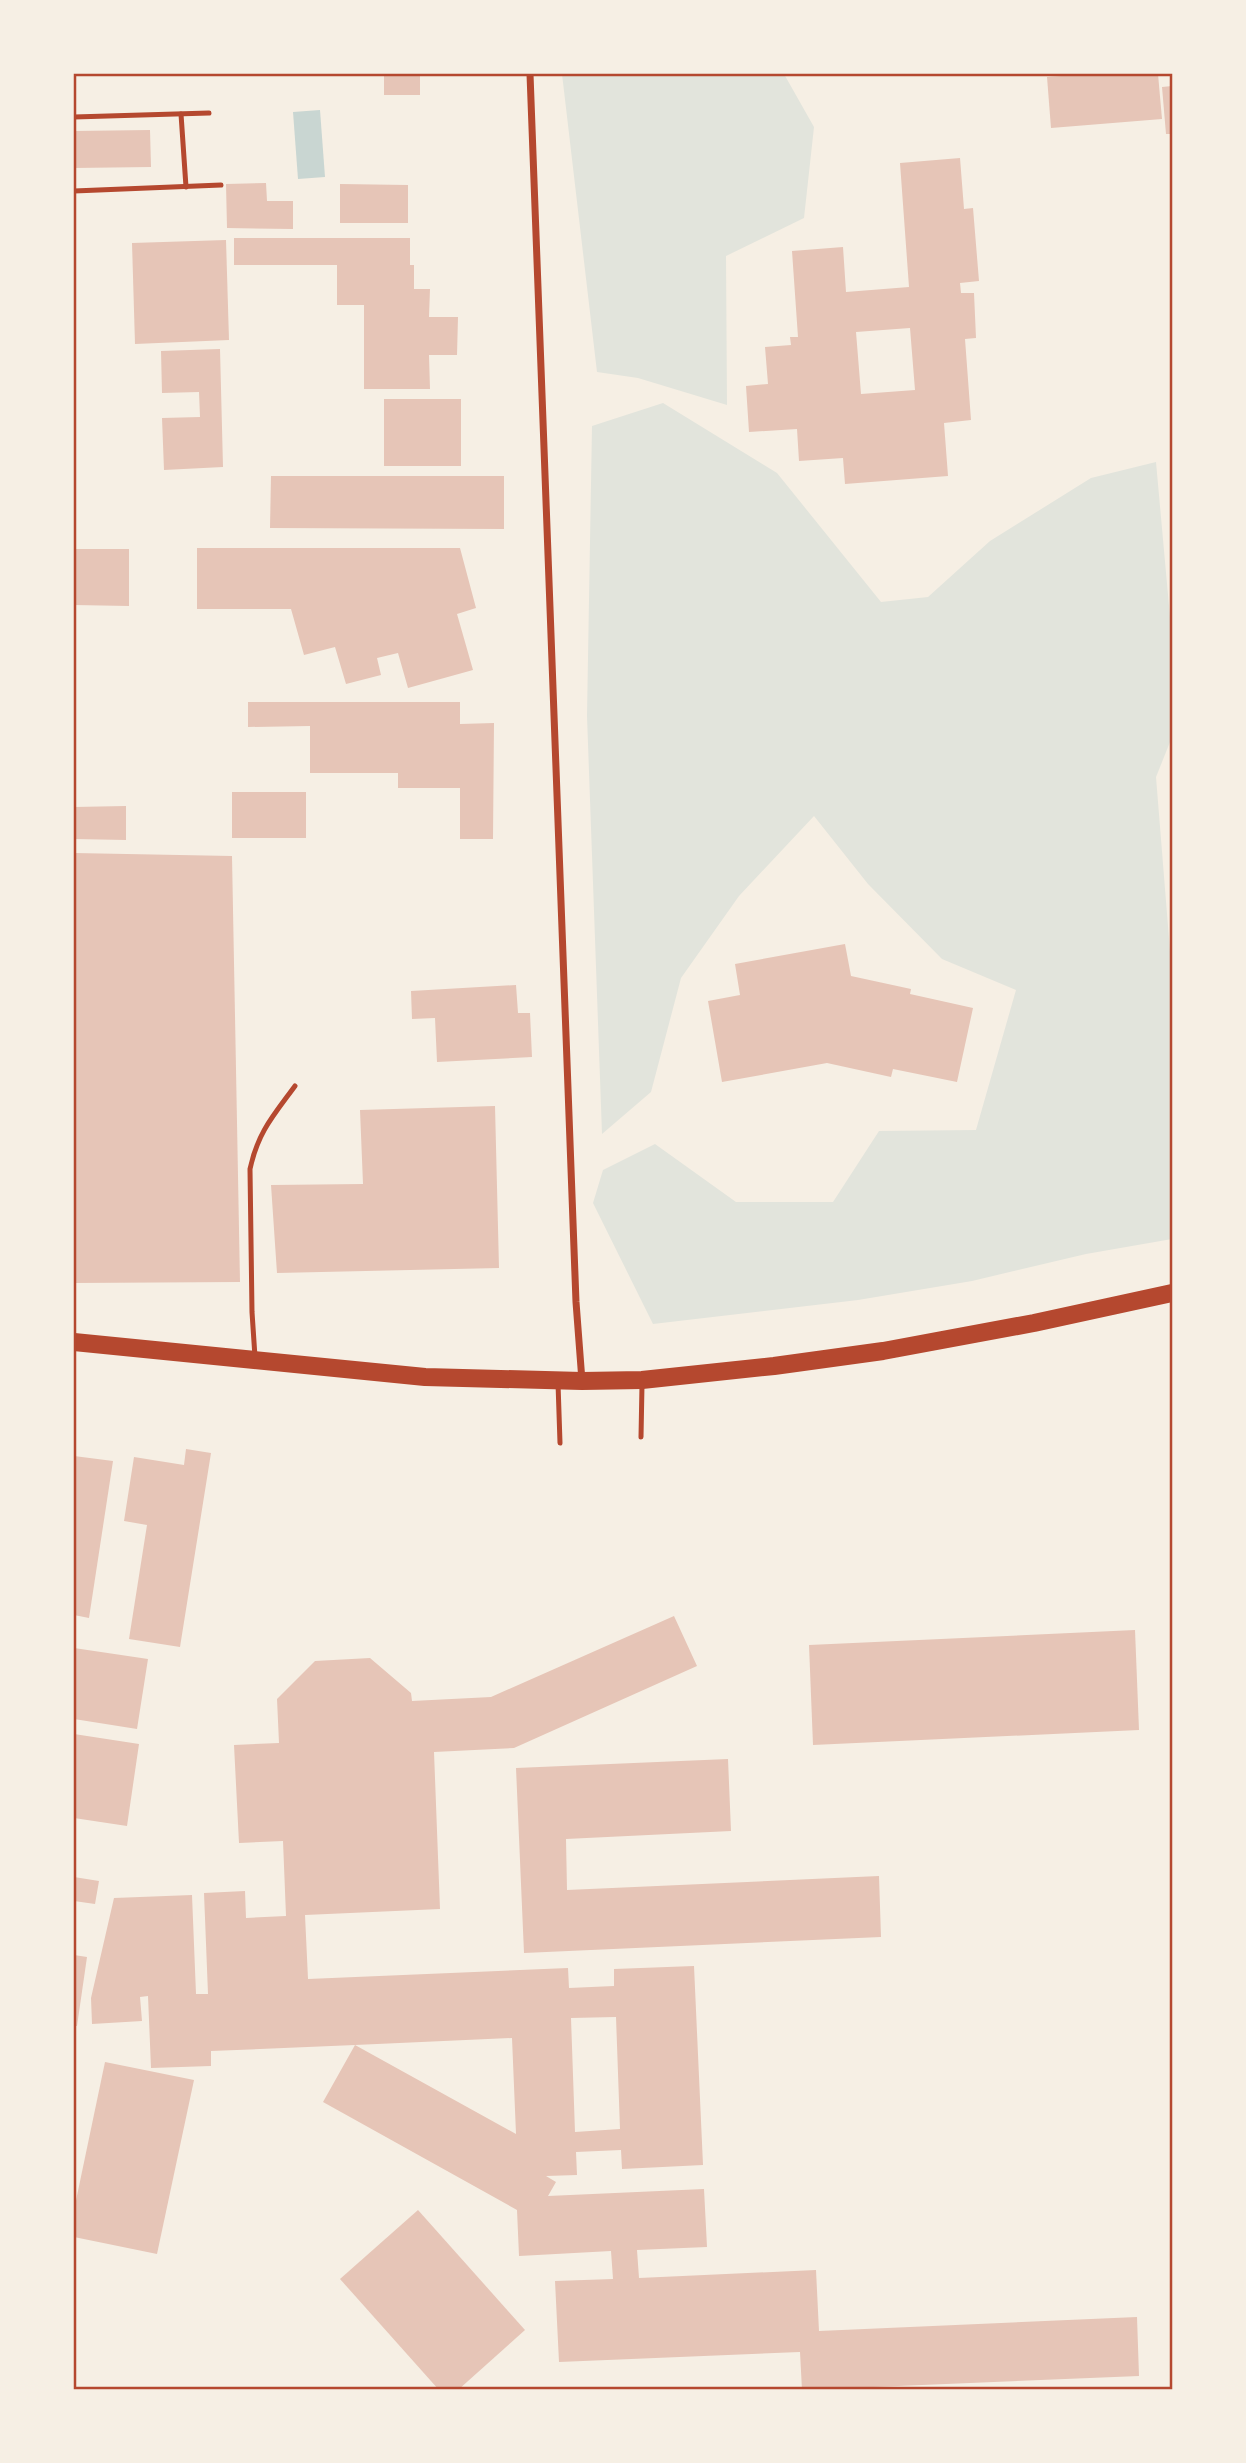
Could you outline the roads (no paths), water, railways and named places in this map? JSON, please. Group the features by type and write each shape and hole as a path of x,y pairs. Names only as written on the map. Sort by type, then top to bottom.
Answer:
{"main road":[{"path":"74,1342 425,1377 642,1380 883,1351 1034,1323 1172,1293"}],"street":[{"path":"530,74 576,1302 582,1381"}],"lane":[{"path":"74,117 209,113"},
{"path":"181,114 186,187"},
{"path":"74,191 221,185"},
{"path":"255,1361 250,1169 255,1147 265,1126 295,1086"},
{"path":"558,1380 560,1443"},
{"path":"641,1437 642,1380"}]}
